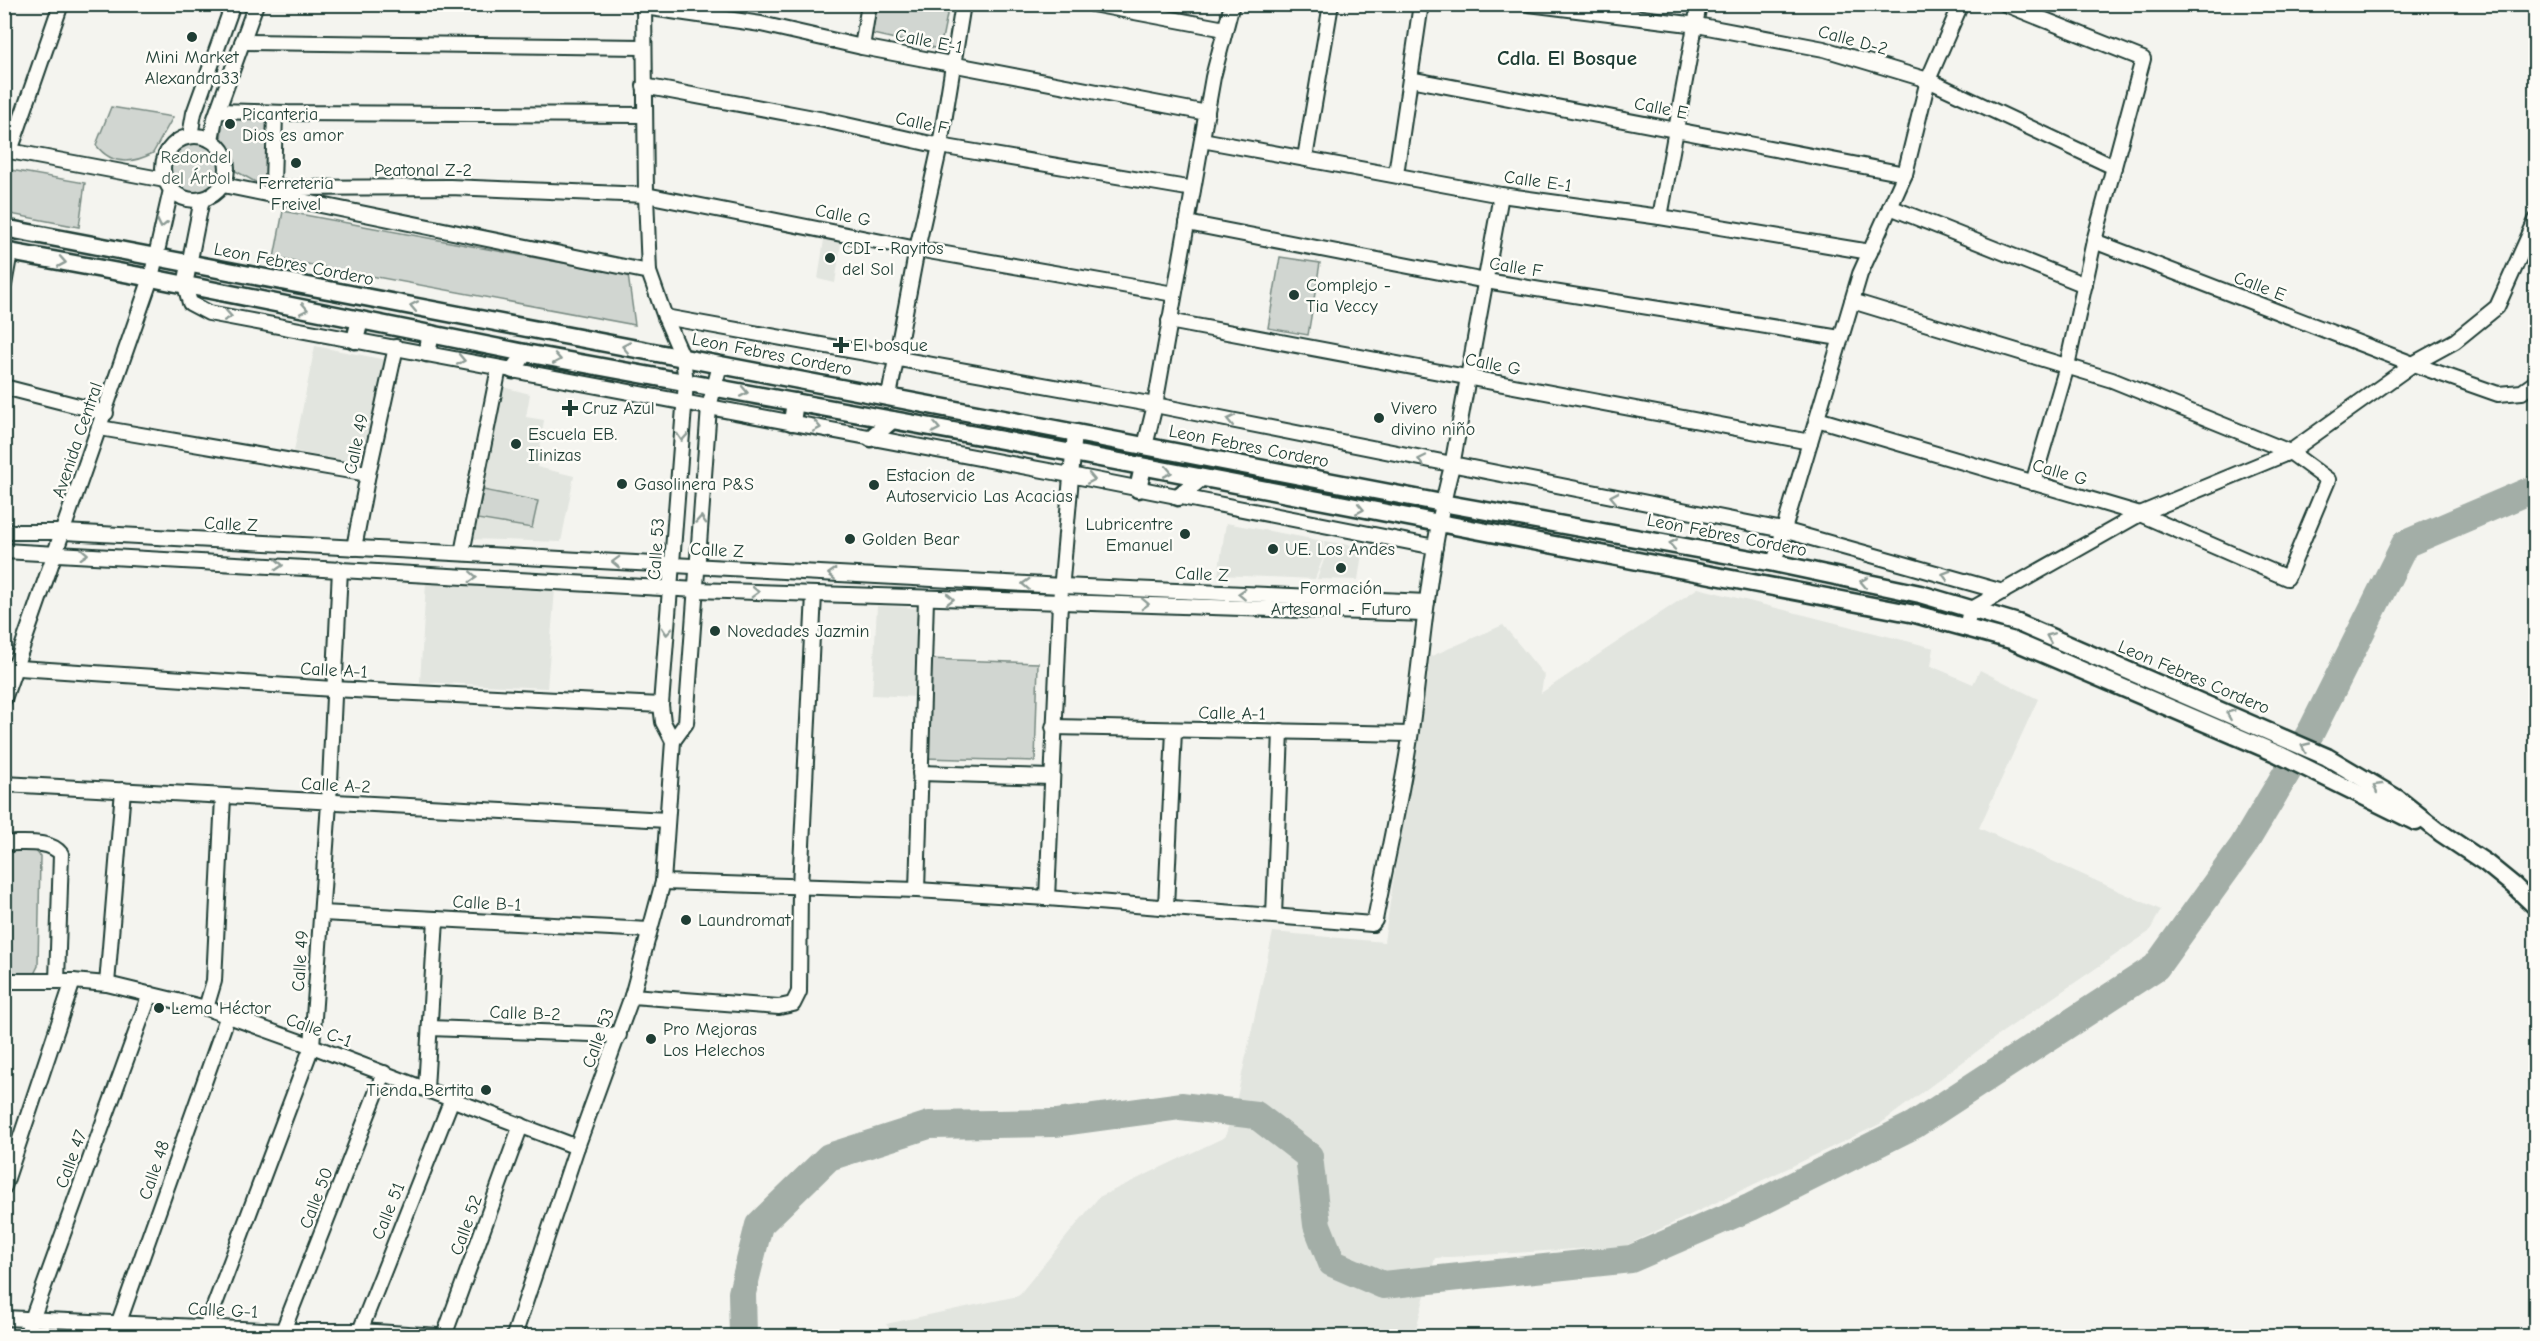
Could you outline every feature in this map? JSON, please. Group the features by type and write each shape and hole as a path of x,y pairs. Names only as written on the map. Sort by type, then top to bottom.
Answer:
{"street":[{"path":"61,4 7,150 168,185 186,199 202,199 211,196 223,185 228,170 226,158 220,148 204,137 190,136 179,140 170,147 164,158 163,169 168,185"},
{"path":"190,136 194,113 233,4"},
{"path":"211,140 218,111 256,4"},
{"path":"862,47 869,4"},
{"path":"890,396 917,249 940,146 963,4"},
{"path":"1092,4 1225,29"},
{"path":"1145,446 1155,405 1207,113 1232,4"},
{"path":"1305,158 1331,4"},
{"path":"1396,174 1421,4"},
{"name":"Calle D-2","path":"1529,4 1697,25 1824,50 1928,80 2114,167"},
{"path":"1660,217 1675,129 1697,25 1699,4"},
{"path":"1774,563 1860,274 1905,174 1928,80 1961,4"},
{"path":"2005,4 2143,59 2094,241 2067,366 2033,483"},
{"name":"Calle E-1","path":"644,6 760,24 862,47 1207,113"},
{"name":"Calle 53","path":"644,6 644,115 649,272 683,358 686,382 661,705 663,722 673,741"},
{"path":"242,42 644,47"},
{"name":"Calle E","path":"1410,79 1905,174"},
{"name":"Calle F","path":"644,86 824,120 940,146 1193,189"},
{"path":"218,111 644,115"},
{"name":"Peatonal Z-2","path":"275,113 273,184 278,188 450,187 646,195"},
{"name":"Calle E-1","path":"1202,140 1501,195 1660,217 1870,252"},
{"name":"Avenida Central","path":"4,699 10,667 64,532 151,278 168,185"},
{"path":"223,185 649,272"},
{"name":"Calle G","path":"646,195 917,249 1174,294"},
{"path":"663,882 917,890 1372,924 1375,920 1410,734 1438,525 1452,465 1501,195"},
{"path":"202,199 185,285 190,303 209,313 1070,475 1435,547"},
{"path":"1890,207 2085,285"},
{"path":"1966,628 1970,609 2140,514 2290,452 2413,364 2455,341 2497,307 2535,220"},
{"name":"Calle F","path":"1187,223 1486,281 1840,338"},
{"name":"Leon Febres Cordero","path":"4,228 1442,503 1774,563 1920,594 2018,623 2283,737 2392,811 2441,833 2486,863 2535,907"},
{"name":"Calle E","path":"2094,241 2413,364 2498,394 2522,392 2535,382"},
{"path":"4,285 7,252"},
{"name":"Leon Febres Cordero","path":"7,252 151,278 525,353 1073,453 1438,525 1915,614 2011,640 2278,754 2323,765"},
{"path":"1852,301 2112,380 2290,452"},
{"path":"665,317 1155,405 1783,530 2002,592"},
{"path":"355,340 360,320"},
{"name":"Calle G","path":"1169,321 1810,442"},
{"path":"427,353 431,334"},
{"name":"Calle 49","path":"354,549 396,347"},
{"path":"462,554 506,369 525,353"},
{"name":"Calle 53","path":"514,1336 577,1147 632,996 663,882 673,741 686,723 709,407 720,365"},
{"path":"4,387 106,413"},
{"path":"792,423 795,402"},
{"name":"Calle G","path":"1817,419 2140,514 2288,578 2328,480 2290,452"},
{"path":"871,438 892,420"},
{"path":"100,428 368,474"},
{"path":"1047,898 1060,602 1075,432"},
{"path":"1138,489 1143,467"},
{"path":"1178,497 1201,478"},
{"name":"Calle Z","path":"4,532 64,532 1426,608"},
{"name":"Calle Z","path":"4,551 55,552 697,590 926,599 1426,608"},
{"name":"Calle 49","path":"204,1332 312,1046 329,803 340,569"},
{"path":"632,996 779,1007 793,1005 799,992 800,887 814,594"},
{"path":"917,890 926,599"},
{"name":"Calle A-1","path":"10,667 333,688 661,705"},
{"name":"Calle A-1","path":"1053,727 1410,734"},
{"path":"1166,907 1174,730"},
{"path":"1274,916 1281,731"},
{"path":"920,773 1051,777"},
{"name":"Calle A-2","path":"4,783 329,803 667,820"},
{"path":"107,984 123,790"},
{"path":"206,1008 214,981 223,796"},
{"path":"4,843 49,845 61,854 57,981"},
{"name":"Calle B-1","path":"322,913 649,930"},
{"path":"426,1089 436,919"},
{"name":"Calle C-1","path":"4,981 73,981 107,984 206,1008 577,1147"},
{"path":"4,1187 73,981"},
{"name":"Calle 47","path":"26,1336 150,994"},
{"name":"Calle 48","path":"116,1330 228,1015"},
{"name":"Calle B-2","path":"429,1028 619,1035"},
{"name":"Calle 50","path":"282,1334 384,1073"},
{"name":"Calle 51","path":"359,1334 452,1099"},
{"name":"Calle 52","path":"444,1336 521,1125"},
{"name":"Calle G-1","path":"4,1318 32,1319 116,1330 439,1336"}],"shaded area":[{"name":"CDI - Rayitos del Sol","path":"825,233 842,237 835,283 818,279"},
{"path":"315,346 387,360 363,465 294,451"},
{"name":"Escuela EB. Ilinizas","path":"503,387 530,394 526,417 544,420 537,467 574,476 561,542 471,539"},
{"name":"UE. Los Andes","path":"1226,523 1323,541 1323,558 1315,579 1218,575"},
{"name":"Formación Artesanal - Futuro","path":"1324,541 1363,547 1358,580 1317,579 1325,557"},
{"path":"426,583 555,589 547,688 420,682"},
{"path":"1698,588 1934,648 1931,666 1973,684 1980,670 2038,699 1979,828 2161,910 2149,932 2004,1031 1880,1124 1625,1246 1435,1258 1414,1336 895,1336 886,1324 1018,1296 1099,1197 1225,1137 1236,1102 1273,932 1384,942 1427,658 1503,625 1544,675 1541,693"},
{"path":"877,606 921,608 917,697 872,695"}],"green space":[{"path":"874,5 949,5 940,49 868,33"},
{"path":"111,107 173,117 153,153 130,161 122,161 108,156 96,145"},
{"path":"223,114 271,117 269,186 259,184 232,169 231,156 221,140"},
{"name":"Redondel del Árbol","path":"189,139 201,139 215,147 223,161 221,178 215,187 201,195 189,195 172,183 167,173 167,161 179,144"},
{"path":"5,169 85,183 79,227 5,213"},
{"path":"283,211 628,275 635,325 274,258"},
{"name":"Complejo - Tia Veccy","path":"1280,257 1320,263 1308,335 1268,328"},
{"path":"483,490 538,501 532,528 477,519"},
{"path":"927,659 1038,663 1035,761 923,758"},
{"path":"5,848 36,851 40,856 38,966 34,974 5,973"}],"waterway":[{"path":"743,1336 742,1293 759,1225 829,1157 929,1125 1056,1123 1181,1106 1256,1115 1309,1156 1317,1225 1332,1263 1383,1285 1631,1259 1751,1207 1914,1125 2156,967 2243,846 2312,730 2405,544 2536,488"}],"place":[{"name":"Mini Market Alexandra33","path":"192,37"},
{"name":"Picanteria Dios es amor","path":"230,124"},
{"name":"Ferreteria Freivel","path":"296,163"},
{"name":"CDI - Rayitos del Sol","path":"830,258"},
{"name":"Complejo - Tia Veccy","path":"1294,295"},
{"name":"El bosque","path":"841,345"},
{"name":"Cruz Azul","path":"570,408"},
{"name":"Vivero divino niño","path":"1379,418"},
{"name":"Escuela EB. Ilinizas","path":"516,444"},
{"name":"Gasolinera P&S","path":"622,484"},
{"name":"Estacion de Autoservicio Las Acacias","path":"874,485"},
{"name":"Lubricentre Emanuel","path":"1185,534"},
{"name":"Golden Bear","path":"850,539"},
{"name":"UE. Los Andes","path":"1273,549"},
{"name":"Formación Artesanal - Futuro","path":"1341,568"},
{"name":"Novedades Jazmin","path":"715,631"},
{"name":"Laundromat","path":"686,920"},
{"name":"Lema Héctor","path":"159,1008"},
{"name":"Pro Mejoras Los Helechos","path":"651,1039"},
{"name":"Tienda Bertita","path":"486,1090"}],"district":[{"name":"Cdla. El Bosque","path":"1567,58"}]}
